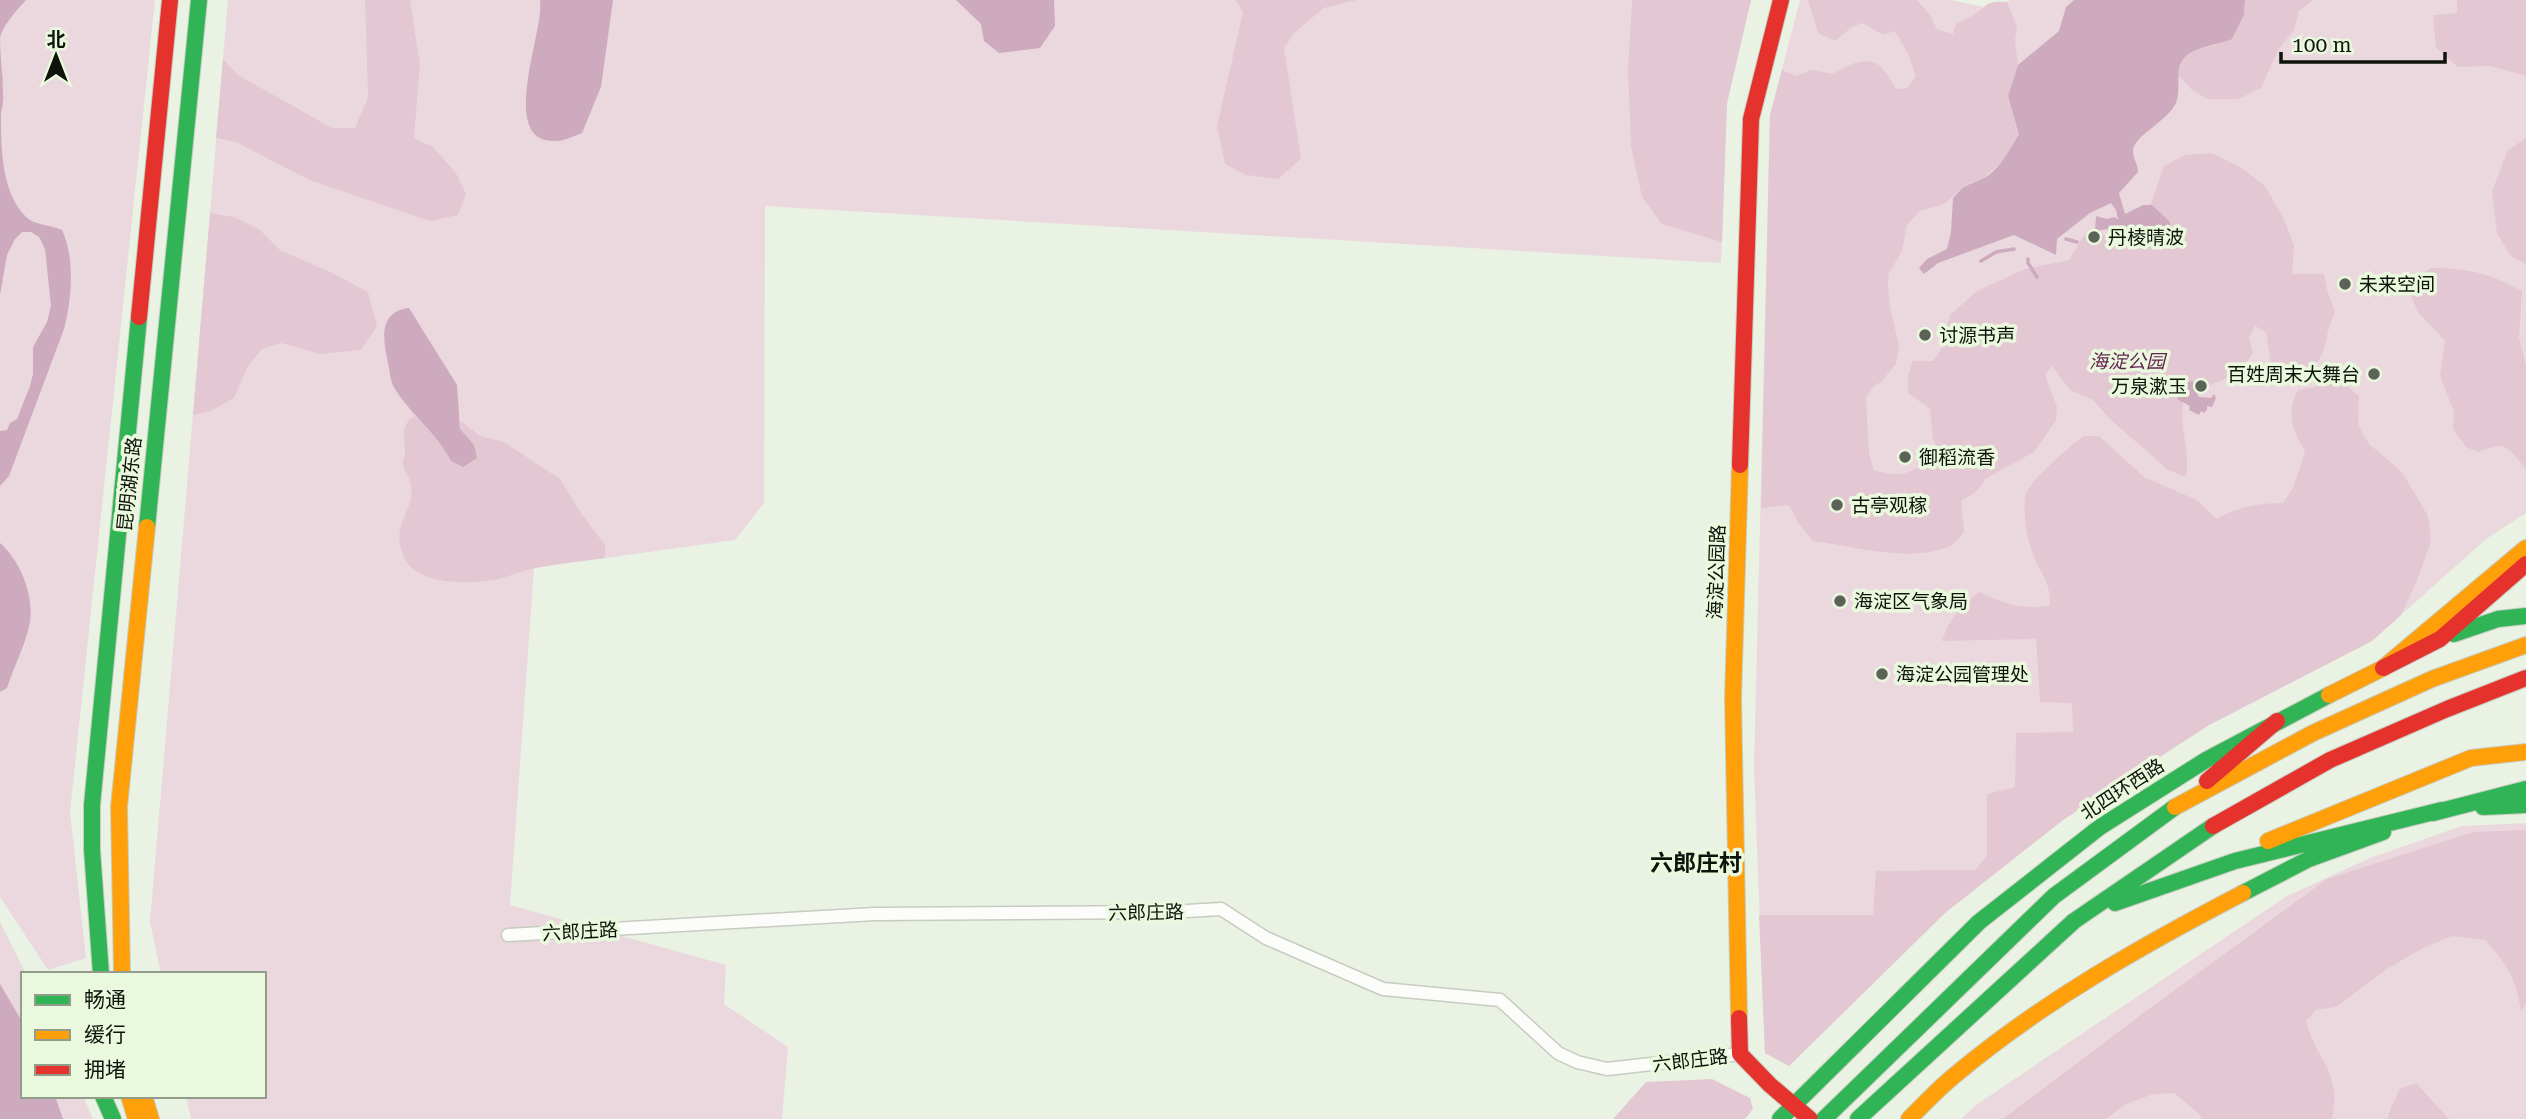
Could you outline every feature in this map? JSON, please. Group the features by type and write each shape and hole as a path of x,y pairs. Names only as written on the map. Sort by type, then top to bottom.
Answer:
{"main road":[{"name":"昆明湖东路","path":"101,972 92,850 92,805 170,0"},
{"name":"昆明湖东路","path":"117,972 119,807 199,0"},
{"name":"海淀公园路","path":"1740,1054 1733,698 1751,119 1781,0"},
{"name":"北四环西路","path":"1780,1119 1979,922 2100,827 2206,760 2277,720 2383,668 2526,548"},
{"path":"2440,639 2526,564"},
{"path":"2383,668 2440,639 2498,619 2526,616"},
{"path":"2176,807 2313,733 2432,679 2526,645"},
{"path":"1858,1119 2074,921 2198,834 2330,760 2526,678"},
{"path":"1825,1119 2054,896 2176,807 2277,720"},
{"path":"2074,921 2471,758 2501,752 2526,752"},
{"path":"2172,880 2307,842 2526,789"},
{"path":"1909,1119 1955,1075 2044,1009 2166,933 2309,859 2442,810 2526,805"},
{"path":"1740,1054 1810,1119"},
{"path":"104,1098 113,1119"},
{"path":"130,1098 136,1119"},
{"path":"145,1098 151,1119"}],"street":[{"name":"六郎庄路","path":"508,935 875,914 1162,912 1222,909 1266,938 1383,989 1500,1000 1558,1053 1577,1062 1607,1069 1740,1054"}],"green space":[{"path":"0,0 155,0 70,812 86,958 48,970 0,897"},
{"path":"228,0 1751,0 1727,103 1721,263 765,206 764,503 735,540 534,568 510,905 726,965 724,1004 788,1047 782,1119 191,1119 186,1098 266,1098 266,972 161,972 150,922"},
{"path":"365,0 410,0 420,65 414,138 433,147 456,173 466,194 458,215 430,221 309,180 236,142 216,138 223,59 238,75 332,128 355,128 368,97"},
{"path":"1236,0 1357,0 1324,8 1296,31 1284,48 1301,159 1278,179 1246,175 1225,164 1217,126 1243,12"},
{"path":"1632,0 1751,0 1727,103 1722,242 1662,224 1642,197 1631,146 1628,70"},
{"name":"海淀公园","path":"1800,0 1951,0 1998,10 2009,0 2526,0 2526,513 2486,539 2372,641 2209,725 2063,820 1945,913 1789,1066 1765,1053 1754,769 1770,115"},
{"path":"1808,0 1917,0 1930,15 1937,29 1953,34 1956,24 1986,5 2007,2 2017,26 2015,41 2018,65 2008,96 2019,133 2004,160 1981,180 1967,184 1944,204 1920,211 1907,225 1902,251 1889,273 1890,307 1899,346 1896,364 1866,398 1869,454 1874,470 1893,474 1907,473 1935,455 1944,460 1933,439 1930,409 1908,393 1908,375 1913,361 1933,361 1942,348 1950,315 1977,291 2025,269 2069,260 2084,235 2105,235 2114,244 2143,227 2164,166 2185,155 2211,153 2240,167 2265,186 2284,219 2294,245 2292,274 2324,274 2335,312 2318,362 2301,379 2284,374 2271,364 2266,332 2255,326 2249,337 2253,353 2240,369 2224,379 2187,392 2182,412 2187,455 2186,477 2168,470 2110,419 2093,400 2070,390 2052,366 2045,375 2057,407 2056,420 2034,452 1985,479 1979,489 1961,501 1964,532 1951,546 1932,552 1898,553 1813,541 1798,523 1789,505 1761,508 1770,115 1782,70 1796,76 1811,70 1833,74 1850,65 1868,61 1882,68 1896,89 1907,88 1916,76 1909,56 1895,31 1883,35 1862,23 1852,27 1835,41 1818,33"},
{"path":"2245,0 2313,0 2299,11 2294,30 2278,50 2261,88 2239,99 2208,99 2193,91 2178,75 2183,58 2197,49 2215,45 2244,15"},
{"path":"2457,0 2526,0 2526,76 2490,66 2458,67 2436,48 2433,15 2457,13"},
{"path":"2526,138 2526,264 2511,256 2497,234 2492,191 2508,150"},
{"path":"210,213 234,217 259,229 280,250 368,292 377,326 361,350 320,354 281,343 262,349 248,366 234,398 211,411 193,415"},
{"path":"2431,268 2478,273 2522,291 2519,337 2526,366 2526,469 2515,455 2501,446 2478,452 2466,447 2453,429 2454,412 2440,376 2445,341 2418,312 2411,296 2416,277"},
{"path":"2331,384 2347,386 2359,396 2358,425 2369,444 2402,472 2428,516 2431,542 2401,615 2372,641 2209,725 2063,820 1945,913 1789,1066 1765,1053 1759,915 1873,915 1876,871 1975,870 1987,856 1987,794 2015,787 2016,733 2073,732 2072,703 2040,702 2036,639 1942,641 1956,614 1979,592 2014,605 2050,605 2047,583 2033,554 2026,524 2026,494 2035,480 2083,436 2099,436 2144,477 2197,500 2217,519 2249,506 2283,503 2293,488 2305,452 2292,422 2294,399 2298,390"},
{"path":"415,416 442,443 451,461 466,436 460,429 461,421 480,436 504,442 560,479 605,545 605,558 545,566 483,581 443,581 418,573 403,555 400,543 402,523 411,499 403,463 404,432 407,423"},
{"path":"2526,823 2526,1119 1961,1119 1976,1105 2287,896 2370,858 2462,826"},
{"path":"2526,830 2526,1004 2521,1011 2509,972 2485,940 2452,936 2423,948 2387,969 2336,1007 2316,1010 2306,1021 2331,1077 2334,1089 2332,1119 2202,1119 2174,1093 2153,1094 2124,1105 2106,1119 2003,1119 2327,879 2473,832"},
{"path":"0,922 25,972 21,972 21,1098 84,1098 93,1119 0,1119"},
{"path":"1712,1079 1750,1098 1753,1109 1745,1119 1613,1119 1646,1082"},
{"path":"2416,1083 2449,1119 2388,1119 2400,1089"}],"shaded area":[{"path":"0,0 26,0 14,13 0,39"},
{"path":"540,0 613,0 601,87 582,133 559,141 538,137 529,125 526,106"},
{"path":"956,0 1054,0 1055,26 1040,48 999,53 984,41 981,24"},
{"path":"2074,0 2245,0 2244,15 2232,39 2196,50 2182,61 2176,103 2135,145 2133,154 2138,172 2119,193 2125,214 2143,205 2152,205 2169,221 2173,231 2162,232 2140,224 2131,233 2126,246 2120,246 2113,241 2115,228 2095,231 2096,216 2107,219 2115,217 2118,220 2111,203 2090,213 2057,239 2056,255 2014,235 1938,263 1924,274 1919,268 1927,259 1947,249 1953,198 1966,186 1993,172 2019,134 2008,96 2018,65 2059,31 2066,7"},
{"path":"0,39 3,96 1,140 7,182 18,207 26,217 33,222 62,230 69,253 71,279 64,329 9,476 0,486 0,431 7,430 10,423 17,419 33,374 33,347 47,322 51,306 45,249 39,237 31,232 22,232 7,255 0,295"},
{"path":"409,308 457,385 460,429 474,445 477,458 463,467 451,461 392,383 385,345 385,328 392,315"},
{"path":"2189,381 2194,382 2199,397 2211,398 2214,394 2216,398 2212,407 2207,406 2207,410 2204,413 2201,411 2199,415 2177,399 2182,387"},
{"path":"0,543 14,559 24,579 31,612 23,647 7,688 0,692"},
{"path":"0,984 21,1020 21,1098 56,1098 63,1119 0,1119"}],"waterway":[{"path":"2066,239 2077,242"},
{"path":"1981,261 1996,252 2014,249"},
{"path":"2028,259 2037,277"}],"traffic: fast":[{"path":"147,527 199,0"},
{"path":"101,972 92,850 92,805 139,317"},
{"path":"2454,634 2498,619 2526,616"},
{"path":"1780,1119 1979,922 2100,827 2206,760 2329,695"},
{"path":"2433,813 2526,789"},
{"path":"2483,807 2526,805"},
{"path":"1824,1119 2054,896 2175,807"},
{"path":"2115,903 2235,861 2442,810"},
{"path":"1858,1119 2074,921 2213,826"},
{"path":"2243,893 2309,859 2383,832"},
{"path":"104,1098 113,1119"}],"traffic: slow":[{"path":"1739,1018 1733,698 1740,465"},
{"path":"122,972 119,807 147,527"},
{"path":"2329,695 2383,668 2526,548"},
{"path":"2175,807 2313,733 2432,679 2526,645"},
{"path":"2268,841 2471,758 2526,752"},
{"path":"1909,1119 1937,1091 1988,1048 2058,999 2131,954 2243,893"},
{"path":"130,1098 136,1119"},
{"path":"145,1098 151,1119"}],"traffic: jam":[{"path":"139,317 170,0"},
{"path":"1740,465 1751,119 1781,0"},
{"path":"2383,668 2440,639 2526,564"},
{"path":"2213,826 2330,760 2526,678"},
{"path":"2207,781 2277,721"},
{"path":"1739,1018 1740,1054 1770,1085 1810,1119"}],"place":[{"name":"丹棱晴波","path":"2094,237"},
{"name":"未来空间","path":"2345,284"},
{"name":"讨源书声","path":"1925,335"},
{"name":"百姓周末大舞台","path":"2374,374"},
{"name":"万泉漱玉","path":"2201,386"},
{"name":"御稻流香","path":"1905,457"},
{"name":"古亭观稼","path":"1837,505"},
{"name":"海淀区气象局","path":"1840,601"},
{"name":"海淀公园管理处","path":"1882,674"}],"district":[{"name":"六郎庄村","path":"1696,863"}]}
